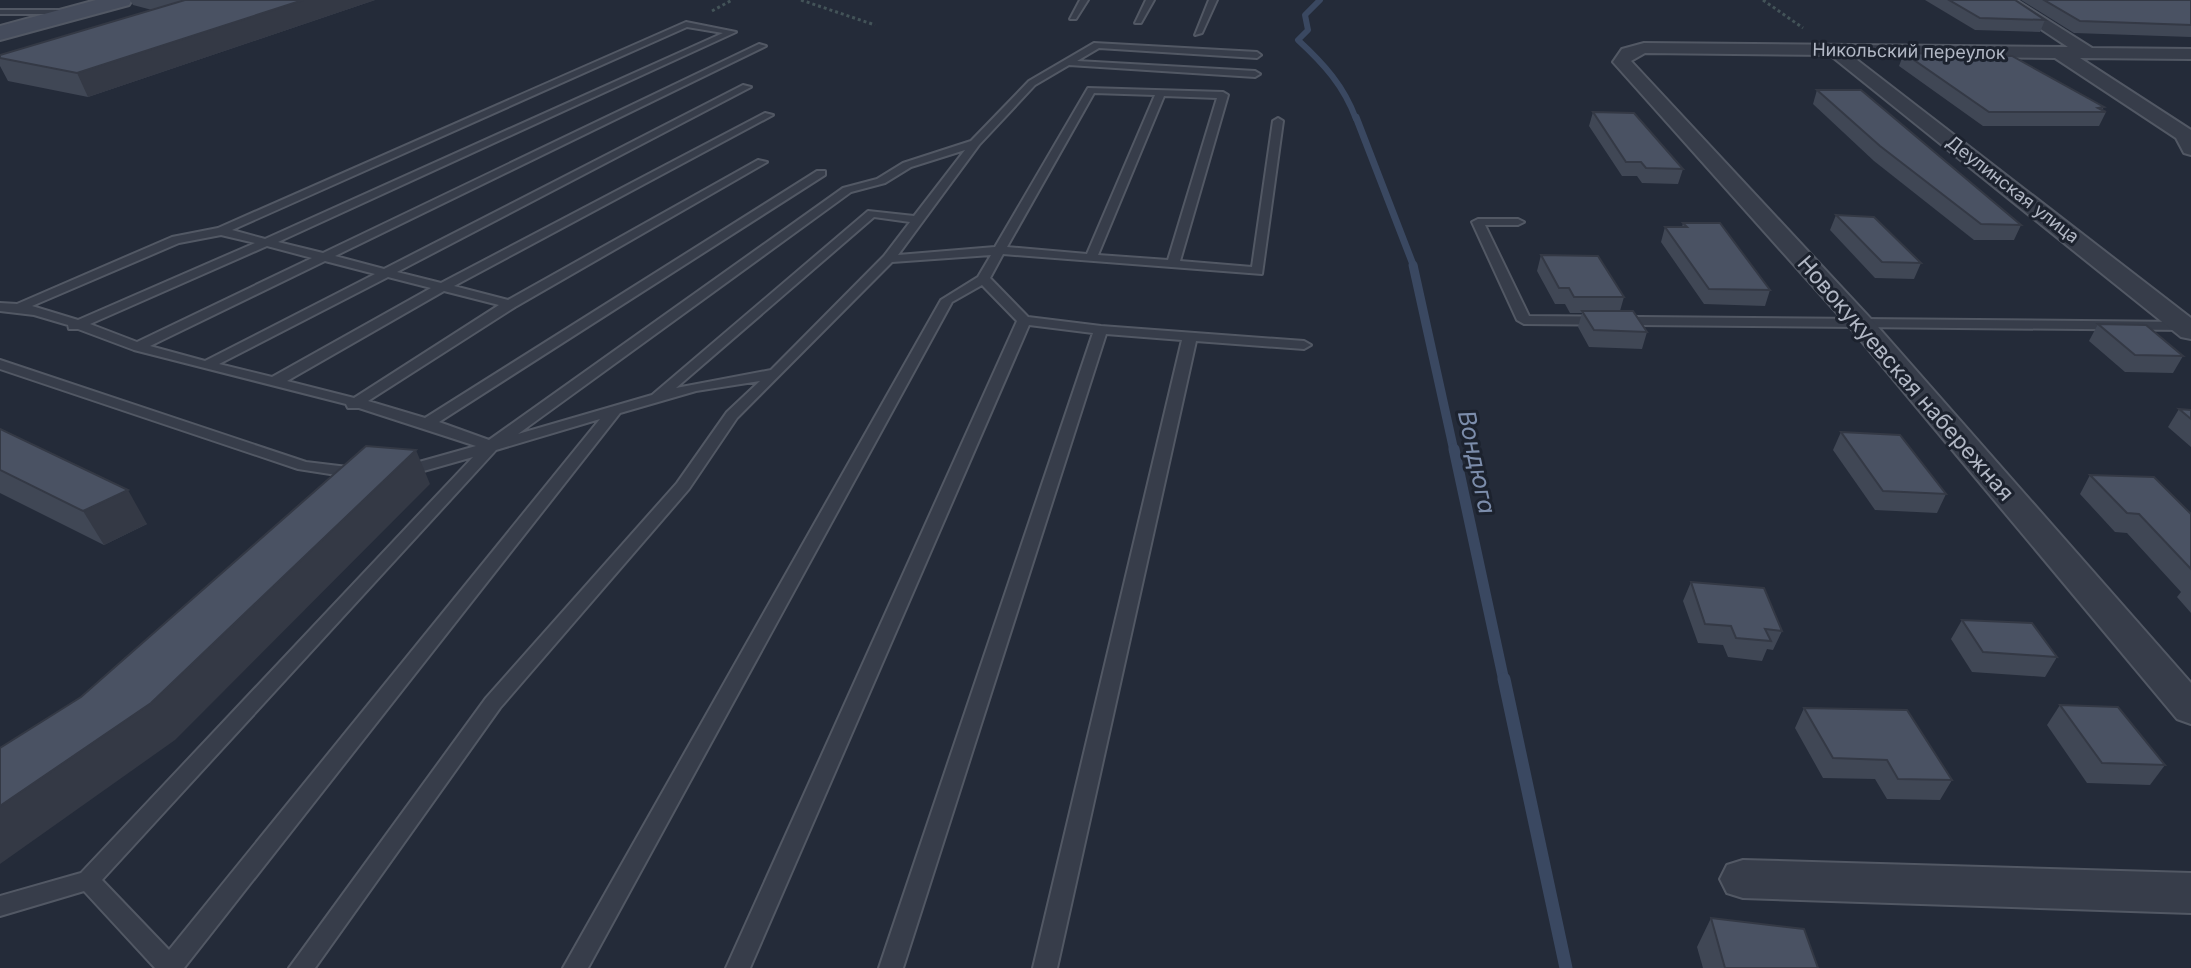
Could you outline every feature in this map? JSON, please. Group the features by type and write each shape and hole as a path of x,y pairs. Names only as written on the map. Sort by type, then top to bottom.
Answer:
{"main road":[{"path":"0,33 121,0"}],"street":[{"path":"2005,0 2089,53"},
{"name":"Никольский переулок","path":"1628,53 1644,48 2191,54"},
{"name":"Деулинская улица","path":"1833,49 2188,328"},
{"name":"Новокукуевская набережная","path":"1628,53 1622,62 1862,325 2191,709"},
{"path":"2060,53 2185,135 2191,149"},
{"path":"1743,879 2191,893"}],"lane":[{"path":"1073,17 1084,0"},
{"path":"1138,21 1150,0"},
{"path":"1198,33 1213,0"},
{"path":"0,12 78,12"},
{"path":"0,307 22,306 176,240 221,231 686,24 732,32 74,326"},
{"path":"301,968 493,703 683,486 732,415 888,259 975,143 1032,83 1097,45 1257,55"},
{"path":"139,346 762,46"},
{"path":"1070,63 1255,74"},
{"path":"207,365 746,87"},
{"path":"575,968 947,300 983,279 1091,90 1223,95 1173,264"},
{"path":"1091,258 1161,92"},
{"path":"272,383 439,289 768,115"},
{"path":"888,259 1002,250 1258,271 1278,121"},
{"path":"0,906 88,880 491,446 847,190 881,181 907,165 975,143"},
{"path":"353,405 510,304 762,162"},
{"path":"429,422 821,173"},
{"path":"654,398 872,213 917,220"},
{"path":"1518,222 1478,222 1524,320 2188,328"},
{"path":"221,231 439,289 510,304"},
{"path":"983,279 1024,320 1101,330 1304,345"},
{"path":"22,306 139,346 353,405 429,422 491,446"},
{"path":"738,968 1024,320"},
{"path":"891,968 1101,330"},
{"path":"1045,968 1190,336"},
{"path":"0,364 304,466 351,473 420,467 694,387 775,374"},
{"path":"88,880 170,968 615,410"},
{"path":"328,494 351,473"}],"path":[{"path":"801,0 875,25"},
{"path":"1763,0 1833,49"}],"building":[{"path":"185,0 303,0 77,73 0,58 0,55"},
{"path":"1949,0 2015,0 2045,20 1980,18"},
{"path":"2044,0 2191,0 2191,25 2080,21"},
{"path":"1904,53 2012,56 2104,107 2098,108 2106,112 1989,112"},
{"path":"1817,90 1861,90 2021,225 1981,224 1880,146"},
{"path":"1593,112 1634,113 1683,169 1646,168 1641,162 1626,162"},
{"path":"1836,215 1874,217 1921,263 1882,262"},
{"path":"1683,223 1720,223 1770,290 1709,289 1665,227 1687,227"},
{"path":"1541,255 1598,256 1624,297 1574,297 1569,288 1559,288"},
{"path":"1582,311 1633,311 1647,332 1594,330"},
{"path":"2098,324 2146,325 2183,356 2135,355"},
{"path":"2179,409 2191,410 2191,419"},
{"path":"0,429 128,490 83,511 0,470"},
{"path":"1841,432 1900,435 1946,494 1883,491"},
{"path":"366,446 416,450 151,703 0,806 0,748 81,697"},
{"path":"2090,475 2154,477 2191,514 2191,569 2139,514 2127,513"},
{"path":"1691,582 1764,588 1782,631 1765,629 1771,641 1736,638 1731,626 1705,624"},
{"path":"1962,620 2032,623 2057,657 1983,652"},
{"path":"2060,705 2118,707 2165,765 2102,763"},
{"path":"1804,708 1907,710 1952,780 1898,779 1887,760 1833,758"},
{"path":"1711,918 1804,929 1818,968 1725,968"}],"waterway":[{"name":"Вондюга","path":"1320,0 1305,15 1308,30 1298,40 1332,76 1346,96 1356,119"},
{"name":"Вондюга","path":"1356,117 1414,267"},
{"name":"Вондюга","path":"1413,265 1454,451"},
{"name":"Вондюга","path":"1454,449 1504,681"},
{"name":"Вондюга","path":"1504,679 1566,968"}]}
